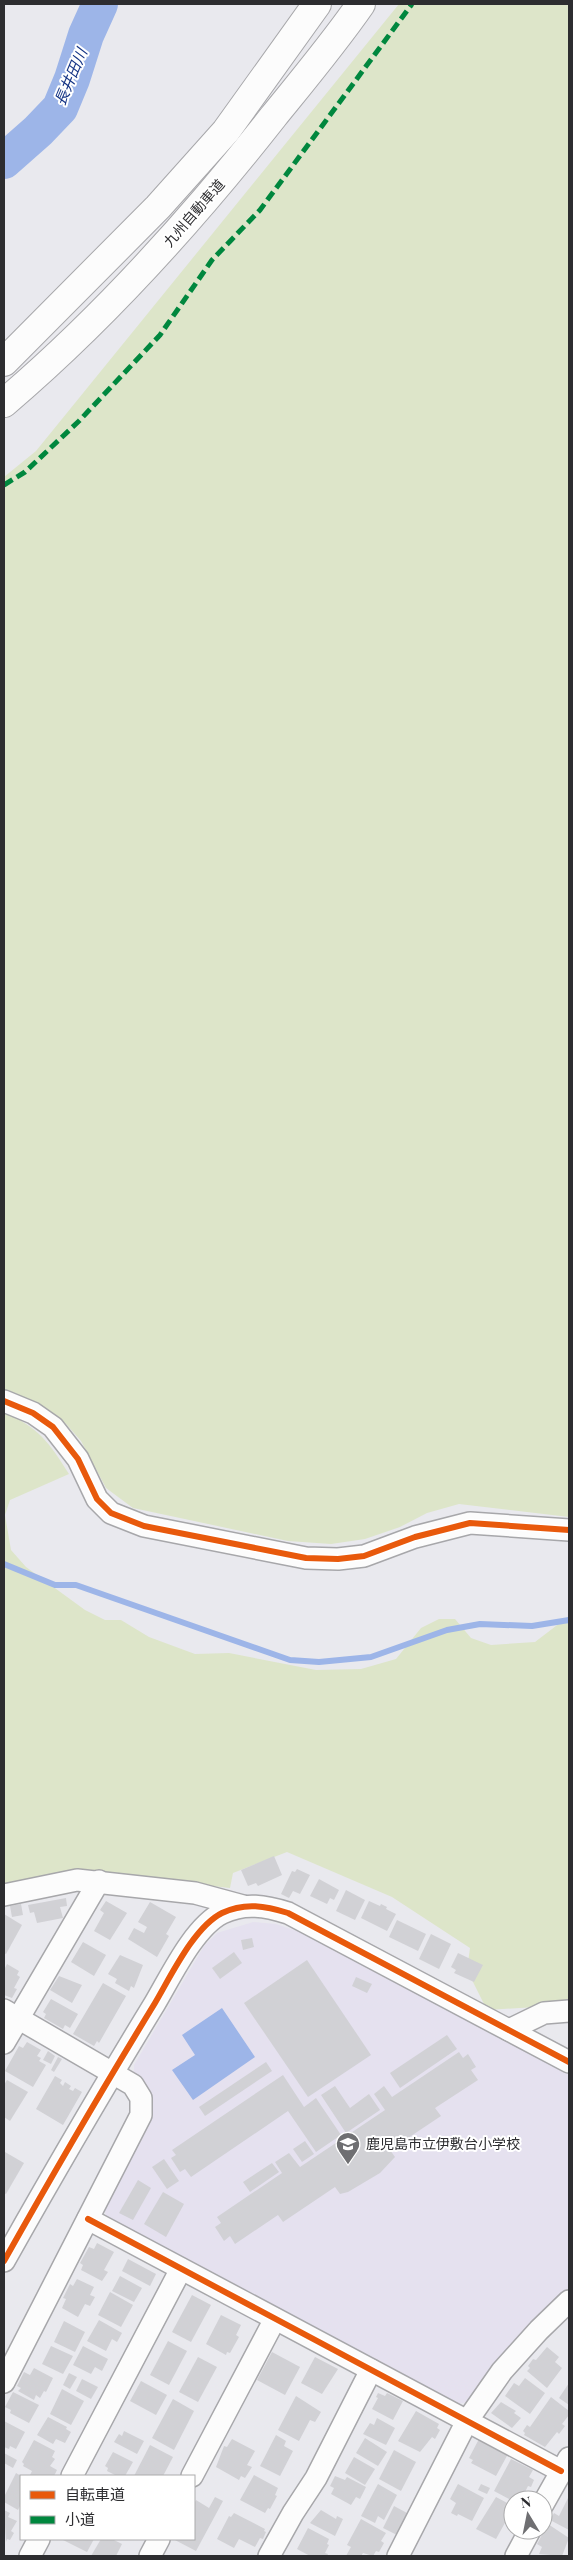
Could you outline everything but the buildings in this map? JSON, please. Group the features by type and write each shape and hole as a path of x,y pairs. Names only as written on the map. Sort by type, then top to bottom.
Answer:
{"highway":[{"path":"4,362 158,207 226,131 317,4"},
{"name":"九州自動車道","path":"4,403 41,372 176,236 257,138 361,4"}],"street":[{"path":"4,1401 33,1413 53,1427 78,1459 97,1499 111,1513 144,1526 306,1558 338,1559 364,1556 415,1537 470,1523 569,1530"},
{"path":"4,1895 77,1880 195,1893 243,1906"},
{"path":"4,2043 11,2014 99,1882"},
{"path":"4,2261 112,2073 198,1932 222,1913 243,1906 262,1905 288,1913 569,2062"},
{"path":"510,2030 544,2013 569,2011"},
{"path":"4,2382 141,2115 141,2098 133,2085 11,2014"},
{"path":"88,2219 467,2421 565,2465 551,2490"},
{"path":"73,2475 181,2269"},
{"path":"398,2556 467,2421 502,2371 538,2330 569,2301"},
{"path":"193,2475 275,2319"},
{"path":"269,2556 293,2513 316,2478 371,2370"},
{"path":"30,2556 38,2540"},
{"path":"150,2556 158,2540"},
{"path":"516,2556 525,2540"}],"shaded area":[{"name":"鹿児島市立伊敷台小学校","path":"253,1922 276,1924 297,1931 569,2075 569,2289 553,2303 471,2401 458,2404 107,2219 104,2208 150,2121 149,2104 134,2076 134,2065 204,1946 217,1933"}],"green space":[{"path":"399,4 569,4 569,1517 459,1504 427,1513 400,1527 365,1539 331,1544 288,1541 133,1508 106,1488 81,1441 66,1424 41,1405 4,1390 4,477 36,451"},
{"path":"4,1412 35,1430 49,1445 69,1474 10,1500 5,1515 11,1550 26,1567 85,1610 105,1620 121,1620 149,1637 195,1654 229,1653 316,1670 361,1669 396,1659 421,1628 439,1619 455,1619 471,1638 491,1645 535,1642 569,1616 569,2005 487,2010 467,1970 470,1948 392,1897 287,1852 233,1873 230,1888 133,1877 4,1890"}],"water":[{"path":"222,2008 255,2057 193,2100 172,2070 195,2055 182,2035"}],"waterway":[{"name":"長井田川","path":"4,161 38,131 60,108 72,79 86,35 100,4"},
{"path":"4,1564 55,1585 76,1585 290,1660 319,1662 371,1657 447,1630 480,1624 532,1626 569,1620"}],"marked path":[{"path":"4,485 25,472 79,421 160,335 212,260 260,210 412,4"}],"cycle path":[{"path":"4,1401 33,1413 53,1427 78,1459 97,1499 111,1513 144,1526 306,1558 338,1559 364,1556 415,1537 470,1523 569,1530"},
{"path":"4,2261 78,2131 184,1953 202,1929 212,1920 222,1913 239,1907 272,1908 288,1913 569,2062"},
{"path":"88,2219 561,2471"}],"place":[{"name":"鹿児島市立伊敷台小学校","path":"348,2165"}]}
